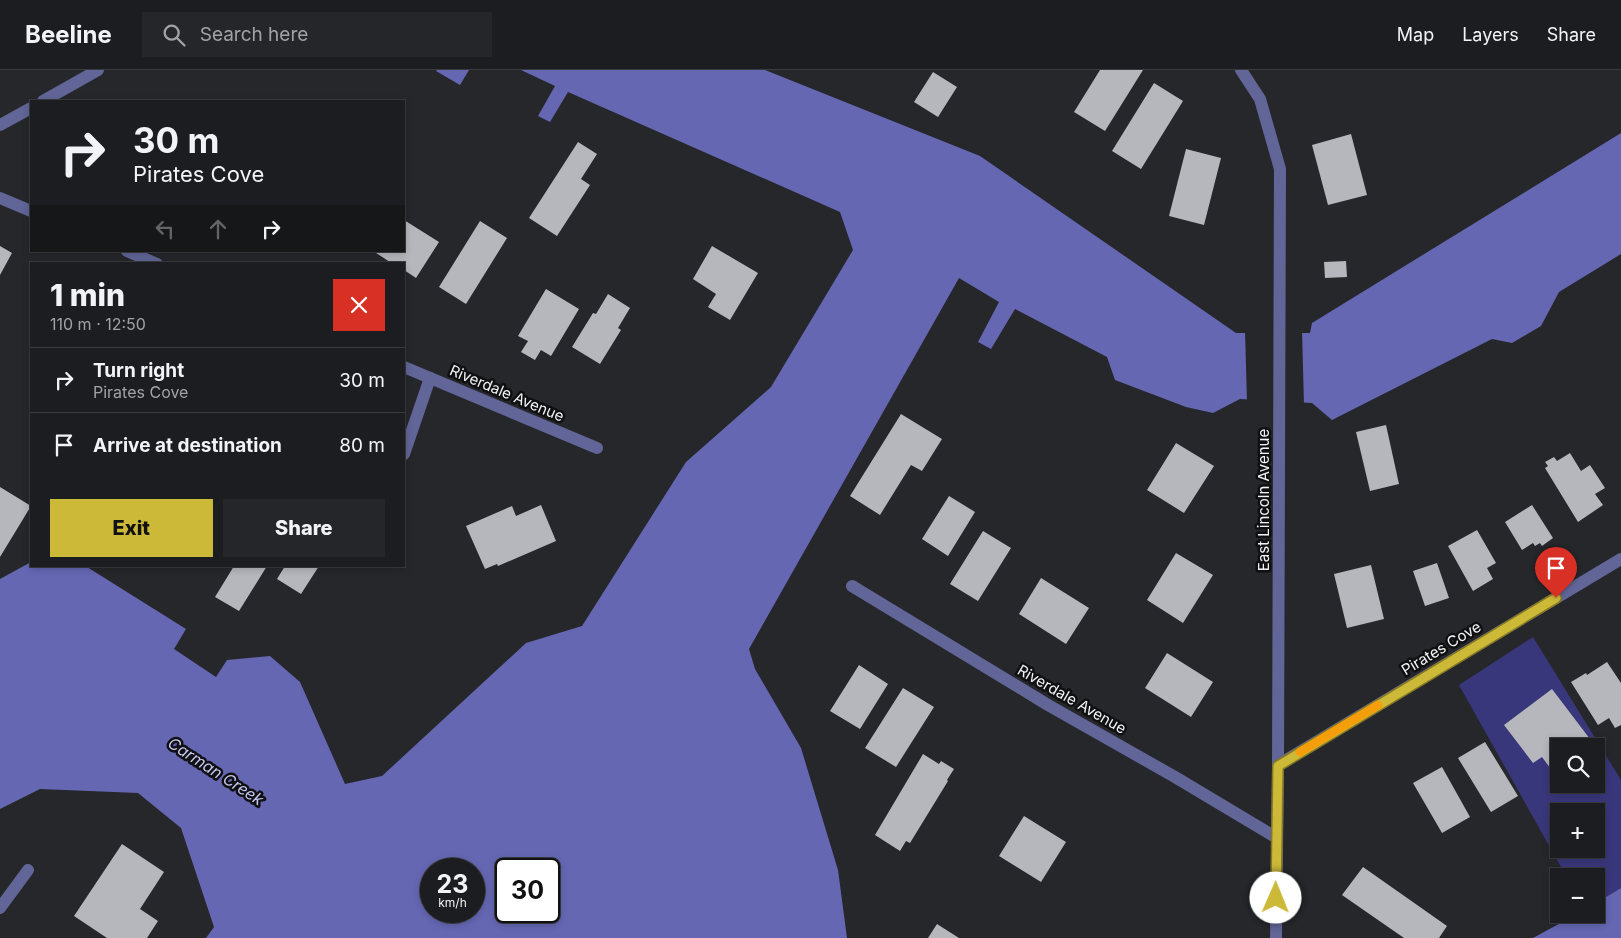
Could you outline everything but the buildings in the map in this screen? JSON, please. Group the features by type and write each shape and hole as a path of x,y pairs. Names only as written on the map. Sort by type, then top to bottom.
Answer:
{"street":[{"path":"45,100 98,70"},
{"name":"East Lincoln Avenue","path":"1241,70 1260,99 1280,169 1276,938"},
{"path":"0,125 30,109"},
{"path":"0,198 30,211"},
{"path":"129,252 152,262"},
{"name":"Riverdale Avenue","path":"405,367 597,448"},
{"path":"405,451 430,378"},
{"name":"Pirates Cove","path":"1278,766 1621,559"},
{"name":"Riverdale Avenue","path":"852,586 1048,705 1175,777 1277,838"},
{"path":"0,908 28,870"}],"shaded area":[{"path":"1533,637 1595,738 1550,738 1550,793 1605,793 1605,754 1621,780 1621,888 1605,898 1605,868 1562,868 1556,858 1605,858 1605,803 1550,803 1550,847 1459,685"}],"water":[{"path":"437,70 469,70 460,85"},
{"name":"Carman Creek","path":"521,70 765,70 980,156 1236,333 1310,333 1312,323 1621,133 1621,254 1559,292 1541,326 1512,343 1492,339 1332,420 1312,403 1240,399 1213,413 1186,407 1115,380 1107,357 1015,309 991,349 978,342 999,302 959,278 749,649 755,669 801,748 838,870 847,938 206,938 214,927 181,828 138,793 40,789 0,809 0,579 30,563 30,567 87,567 186,629 174,649 216,677 227,660 270,656 300,682 345,784 382,776 526,643 582,626 686,462 771,387 853,250 840,212 568,92 550,122 538,116 555,86"},
{"path":"1621,888 1621,938 1533,938 1560,923 1605,923 1605,898"}],"pier":[{"path":"1245,330 1302,330 1304,405 1247,402"}],"slow traffic":[{"path":"1300,752 1378,705"}],"route":[{"path":"1276,898 1278,766 1556,598"}]}
